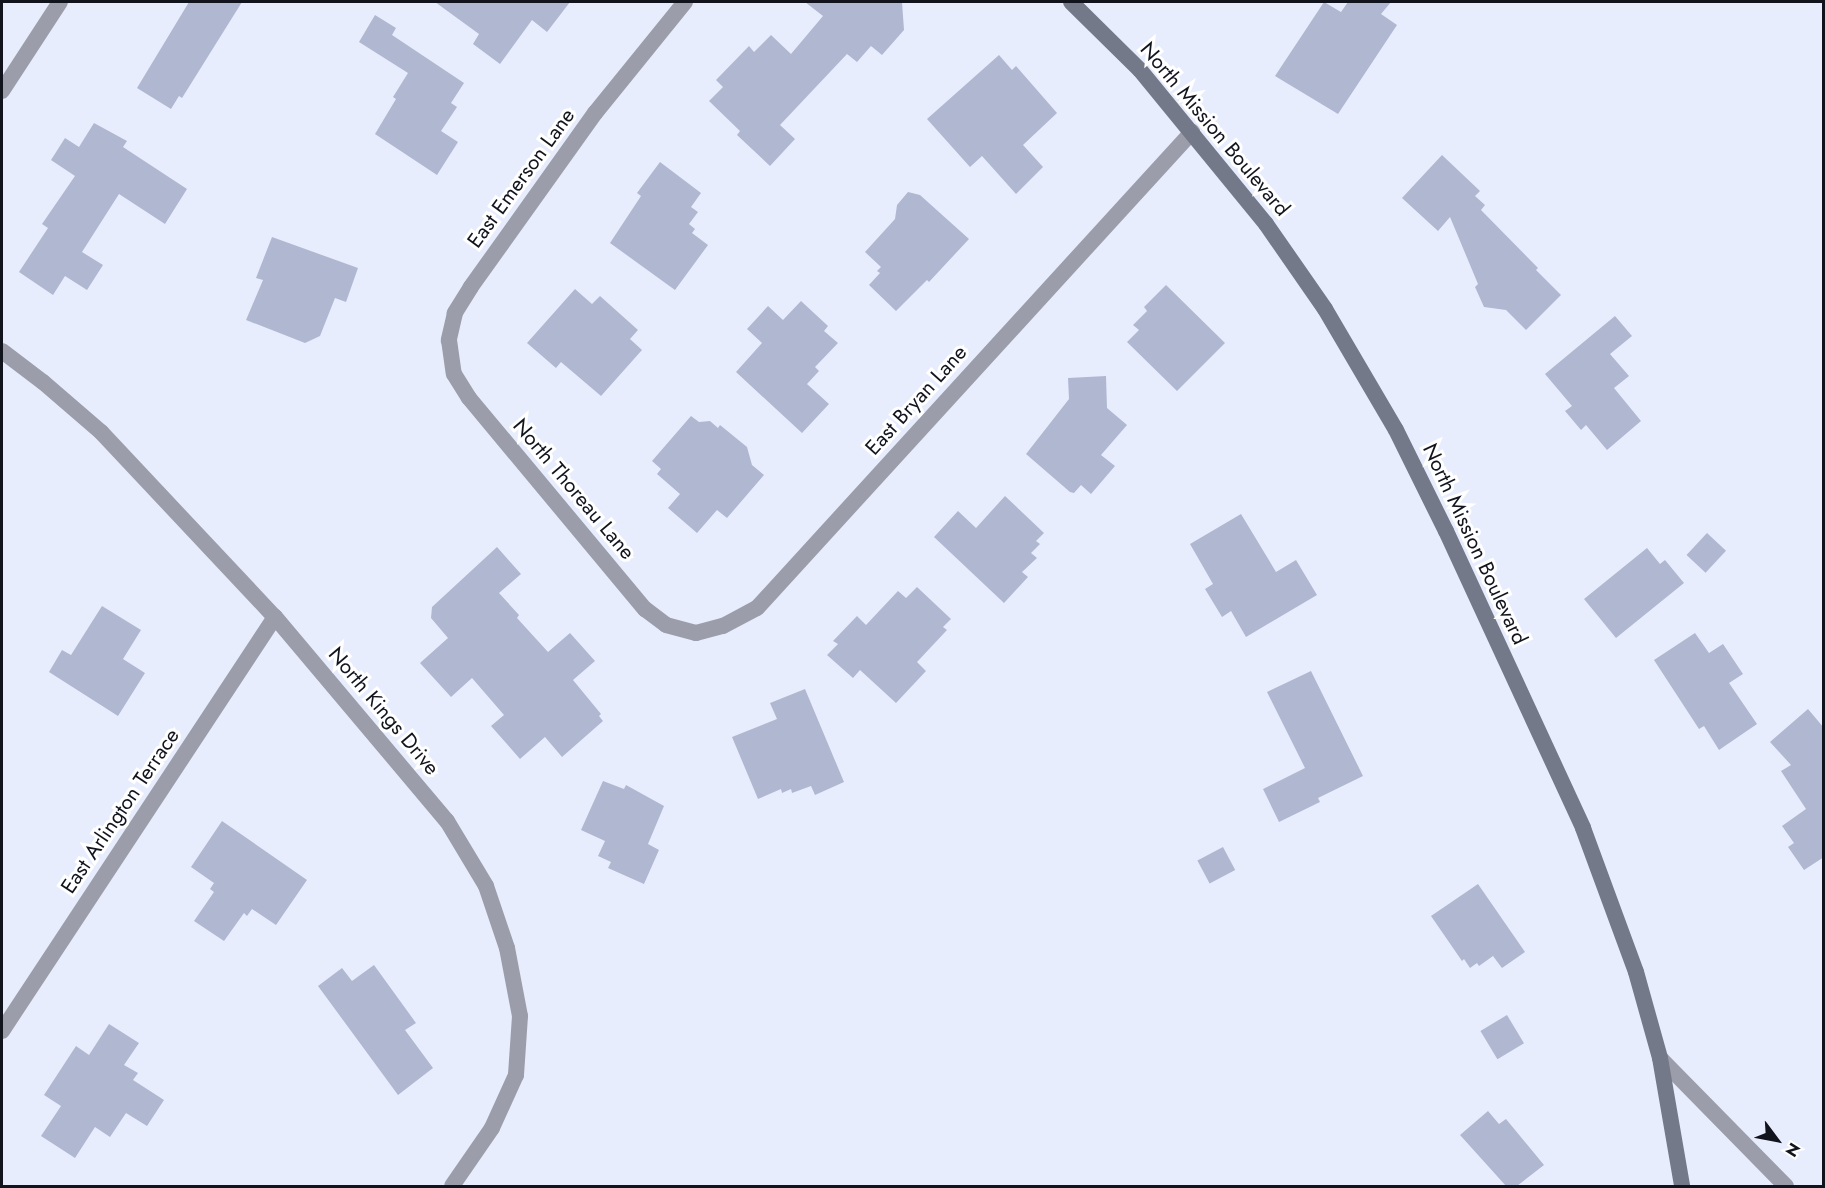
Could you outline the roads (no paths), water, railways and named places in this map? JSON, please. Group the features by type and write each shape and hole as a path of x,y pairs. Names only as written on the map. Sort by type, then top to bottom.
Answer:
{"main road":[{"name":"North Mission Boulevard","path":"1071,2 1140,70 1266,224 1325,309 1396,430 1446,531 1582,828 1636,972 1660,1058 1682,1186"}],"street":[{"path":"2,91 60,2"},
{"name":"East Emerson Lane","path":"469,398 453,374 448,340 456,313 471,287 595,112 685,2"},
{"name":"East Bryan Lane","path":"645,609 666,625 696,633 723,626 756,608 1192,132"},
{"name":"North Kings Drive","path":"2,351 43,382 101,432 275,617 447,822 486,886 507,948 520,1016 516,1074 492,1128 452,1186"},
{"name":"North Thoreau Lane","path":"469,398 645,609"},
{"name":"East Arlington Terrace","path":"2,1031 275,617"},
{"path":"1660,1058 1786,1186"}]}
